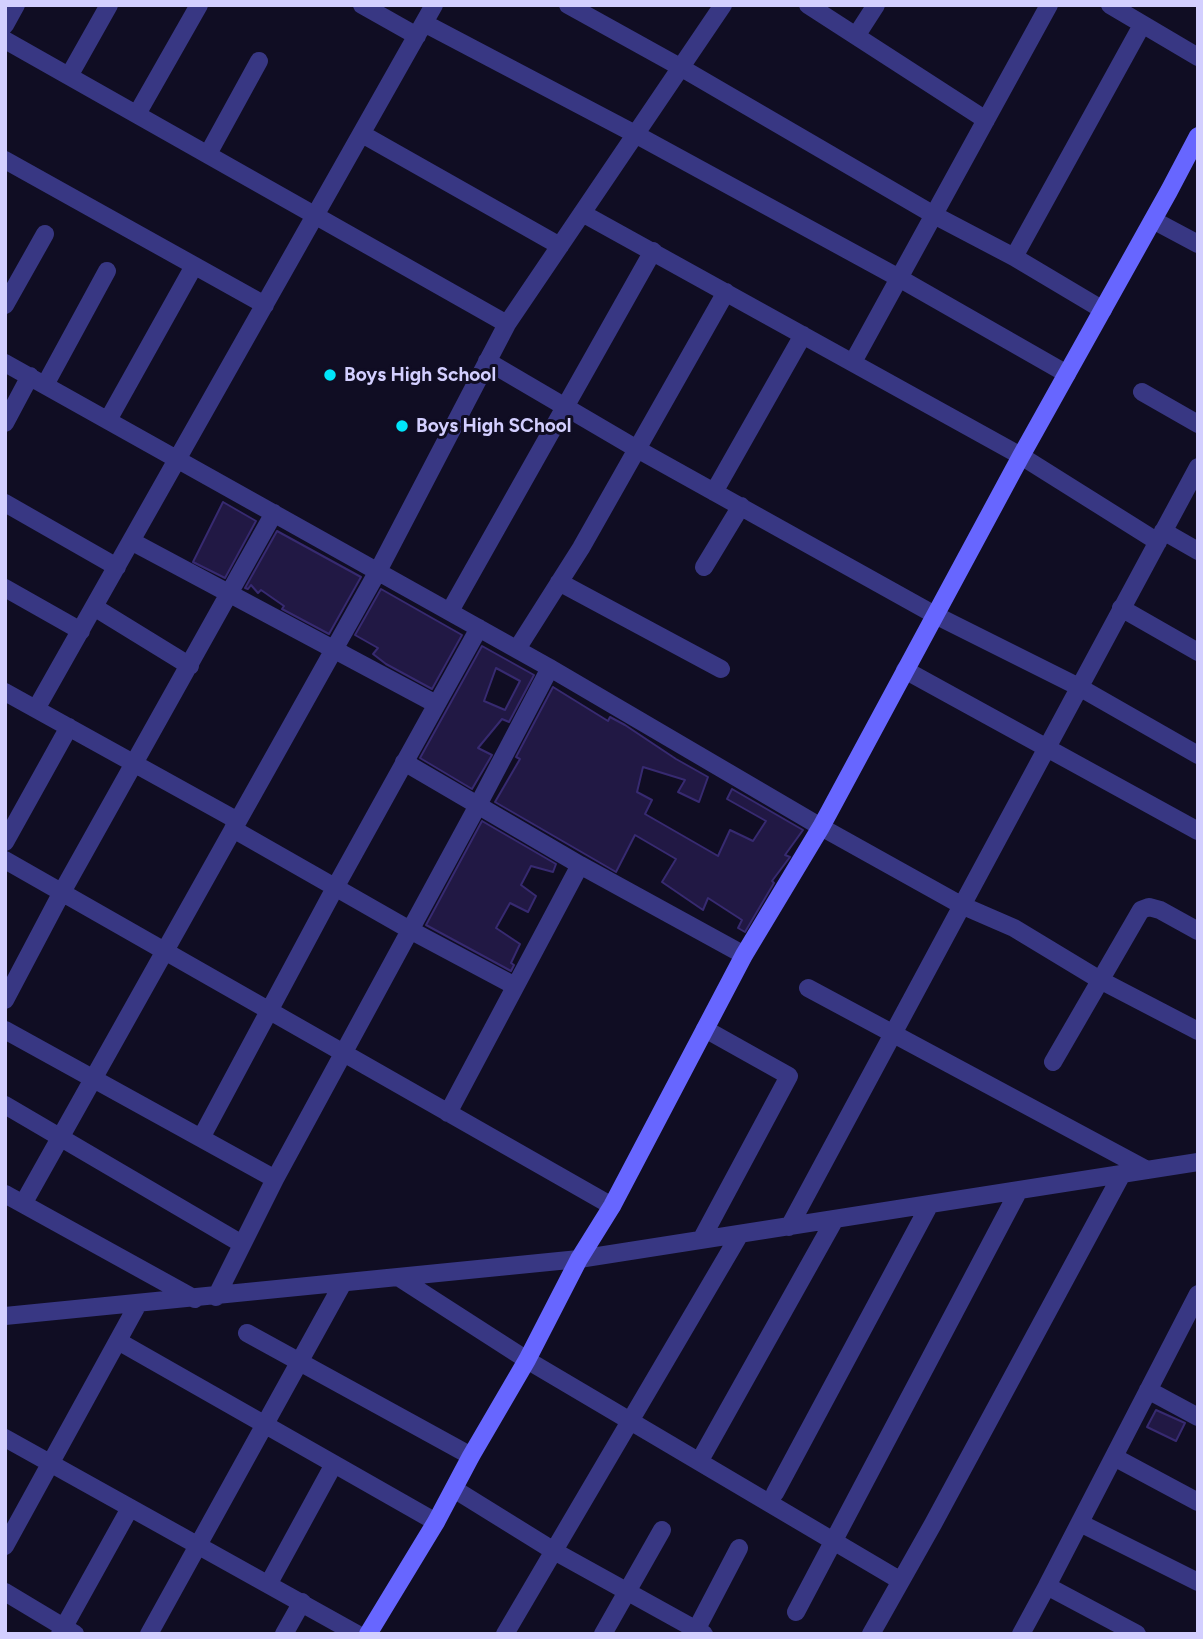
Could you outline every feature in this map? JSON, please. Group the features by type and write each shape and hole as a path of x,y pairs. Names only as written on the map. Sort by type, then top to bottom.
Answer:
{"street":[{"path":"5,25 16,5"},
{"path":"69,75 109,5"},
{"path":"137,114 198,5"},
{"path":"362,5 421,30 635,134 899,278 1067,374"},
{"path":"36,709 434,5"},
{"path":"568,5 592,11 680,67 1103,310"},
{"path":"23,1204 377,571 507,324 723,5"},
{"path":"808,5 986,120"},
{"path":"856,36 876,5"},
{"path":"853,362 1049,5"},
{"path":"1110,5 1198,57"},
{"path":"1014,257 1142,24"},
{"path":"5,40 507,324"},
{"path":"208,154 259,61"},
{"path":"362,134 560,246"},
{"path":"368,1634 436,1522 471,1455 527,1360 744,956 821,827 1021,456 1198,136"},
{"path":"5,160 265,305"},
{"path":"582,213 1021,456 1160,537 1198,551"},
{"path":"1153,220 1198,244"},
{"path":"5,305 45,234"},
{"path":"450,611 653,251"},
{"path":"108,420 194,266"},
{"path":"5,423 38,381 107,271"},
{"path":"517,649 637,449 726,292"},
{"path":"714,492 803,335"},
{"path":"487,361 637,449 935,615 1079,687 1198,755"},
{"path":"5,363 517,649 821,827 961,905 1014,928 1100,979 1198,1031"},
{"path":"1142,393 1198,424"},
{"path":"789,1227 1198,467"},
{"path":"5,503 117,567"},
{"path":"704,567 741,506"},
{"path":"5,1000 62,892 275,513"},
{"path":"131,541 436,704"},
{"path":"559,582 721,669"},
{"path":"5,588 81,631"},
{"path":"94,607 190,666"},
{"path":"1121,608 1198,652"},
{"path":"201,1138 268,1010 479,628"},
{"path":"216,1297 275,1179 550,668"},
{"path":"905,670 1198,831"},
{"path":"5,692 135,764 410,930 515,986"},
{"path":"5,842 69,727"},
{"path":"404,762 477,807 744,956"},
{"path":"5,860 612,1206"},
{"path":"448,1112 580,865"},
{"path":"1053,1062 1141,910 1149,906 1160,910 1198,931"},
{"path":"808,988 1147,1170"},
{"path":"701,1240 789,1076 705,1029"},
{"path":"5,1030 275,1179"},
{"path":"5,1105 242,1244"},
{"path":"5,1316 579,1259 1198,1162"},
{"path":"871,1634 1122,1174"},
{"path":"796,1612 1019,1190"},
{"path":"5,1194 195,1299"},
{"path":"775,1493 930,1204"},
{"path":"704,1453 835,1220"},
{"path":"505,1634 740,1234"},
{"path":"398,1277 527,1360 901,1581"},
{"path":"149,1634 342,1283"},
{"path":"1021,1634 1198,1294"},
{"path":"5,1546 138,1304"},
{"path":"247,1333 471,1455"},
{"path":"118,1341 436,1522"},
{"path":"1148,1390 1198,1417"},
{"path":"5,1438 357,1634"},
{"path":"1114,1457 1198,1502"},
{"path":"269,1583 334,1464"},
{"path":"453,1489 698,1632 739,1548"},
{"path":"5,1592 66,1632 130,1508"},
{"path":"1080,1523 1198,1582"},
{"path":"603,1634 662,1530"},
{"path":"1047,1586 1137,1634"},
{"path":"284,1634 302,1602"}],"building":[{"path":"223,502 256,521 225,578 193,562"},
{"path":"277,531 361,577 329,634 282,609 284,606 261,590 258,593 251,585 248,589 245,588"},
{"path":"381,589 462,635 432,689 386,664 373,654 378,648 355,635"},
{"path":"482,646 534,675 509,722 502,719 478,748 492,755 472,789 420,758","holes":["496,668 520,681 505,710 484,701"]},
{"path":"553,687 608,721 610,717 625,725 708,777 699,802 678,792 685,780 643,767 637,792 652,800 645,814 718,856 730,830 753,841 766,821 727,799 732,789 803,830 785,855 790,857 772,881 774,883 745,932 738,928 742,920 708,898 703,910 662,882 676,859 635,835 616,872 495,802 520,759 516,757"},
{"path":"482,821 556,864 553,872 531,866 521,885 536,896 528,912 510,903 496,928 520,944 511,963 514,965 511,971 426,925"},
{"path":"1156,1410 1185,1423 1176,1441 1147,1427"}],"place":[{"name":"Boys High School","path":"330,375"},
{"name":"Boys High SChool","path":"402,426"}]}
